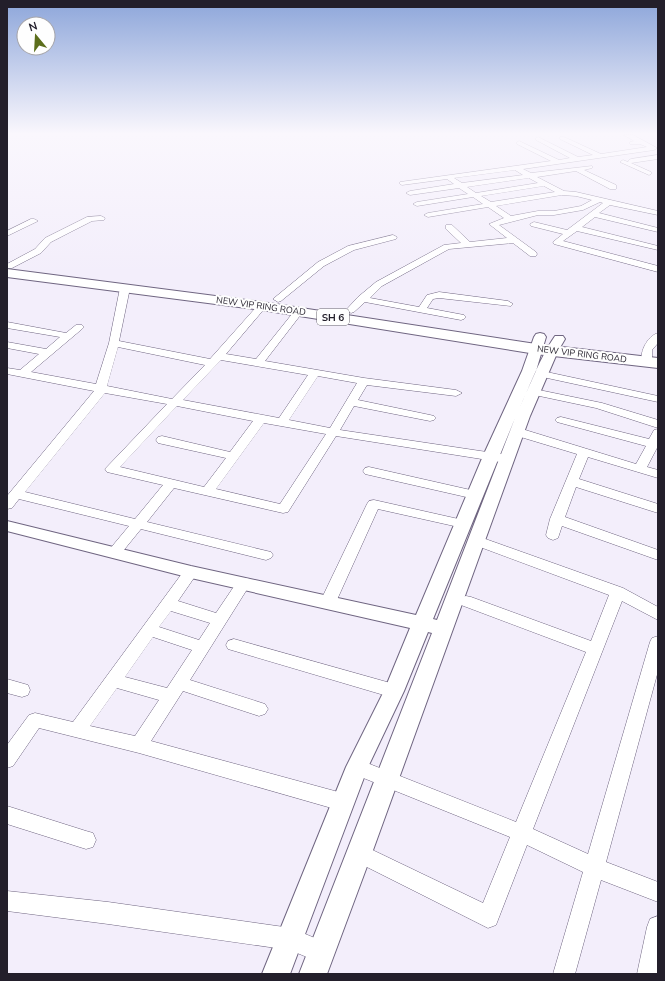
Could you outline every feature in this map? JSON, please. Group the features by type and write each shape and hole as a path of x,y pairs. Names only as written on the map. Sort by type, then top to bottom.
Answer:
{"main road":[{"name":"NEW VIP RING ROAD","path":"8,268 124,288 652,357"},
{"name":"NEW VIP RING ROAD","path":"8,268 278,299 356,305 547,344"}],"street":[{"path":"402,183 419,181"},
{"path":"453,181 510,219"},
{"path":"410,193 497,181"},
{"path":"538,181 562,193"},
{"path":"601,181 613,187"},
{"path":"417,204 544,184"},
{"path":"428,215 562,193 576,194 658,213"},
{"path":"541,197 573,222"},
{"path":"598,200 582,208 557,242 658,269"},
{"path":"534,224 573,222 594,214 609,202"},
{"path":"463,210 474,216"},
{"path":"533,254 493,224 538,213 554,213 573,222 658,248"},
{"path":"594,214 658,230"},
{"path":"8,268 38,251 48,240 90,219 101,218"},
{"path":"7,234 34,221"},
{"path":"449,227 467,244"},
{"path":"278,299 320,264 351,248 393,237"},
{"path":"356,305 385,280 447,246 514,240"},
{"path":"7,505 99,393 114,343 124,288"},
{"path":"421,310 430,297 439,295 508,304"},
{"path":"356,305 421,310 461,317"},
{"path":"262,306 216,359 111,469 283,509 364,381"},
{"path":"258,363 299,311"},
{"path":"7,325 69,336"},
{"path":"22,374 79,328"},
{"path":"652,357 658,336"},
{"path":"114,343 216,359 258,363 364,381 456,393"},
{"path":"276,974 291,939 342,802 357,767 394,691 475,495 518,432 542,374 547,344"},
{"path":"313,974 477,541 499,458 529,371 547,344"},
{"path":"7,345 48,353"},
{"path":"7,371 333,432 499,458"},
{"path":"282,422 314,372"},
{"path":"542,374 658,398"},
{"path":"534,392 598,405 658,424"},
{"path":"351,402 430,418"},
{"path":"208,492 261,418"},
{"path":"561,420 655,439 640,469"},
{"path":"518,432 658,474"},
{"path":"162,440 233,456"},
{"path":"553,535 557,519 584,452"},
{"path":"369,471 475,495"},
{"path":"572,481 658,509"},
{"path":"114,553 171,483"},
{"path":"16,494 266,554"},
{"path":"328,602 374,504 463,524"},
{"path":"557,519 658,555"},
{"path":"7,526 191,572 422,623 443,629"},
{"path":"477,541 618,592 658,614"},
{"path":"77,730 191,572"},
{"path":"139,746 244,584"},
{"path":"360,853 488,916 618,592"},
{"path":"466,601 596,649"},
{"path":"168,604 220,620"},
{"path":"149,630 202,647"},
{"path":"564,974 658,642"},
{"path":"234,645 394,691"},
{"path":"113,680 175,690 259,709"},
{"path":"7,760 35,720 139,746 342,802"},
{"path":"357,767 522,833 594,867 658,892"},
{"path":"7,815 86,840"},
{"path":"7,901 108,913 291,939 321,952"},
{"path":"653,964 658,927"}]}
